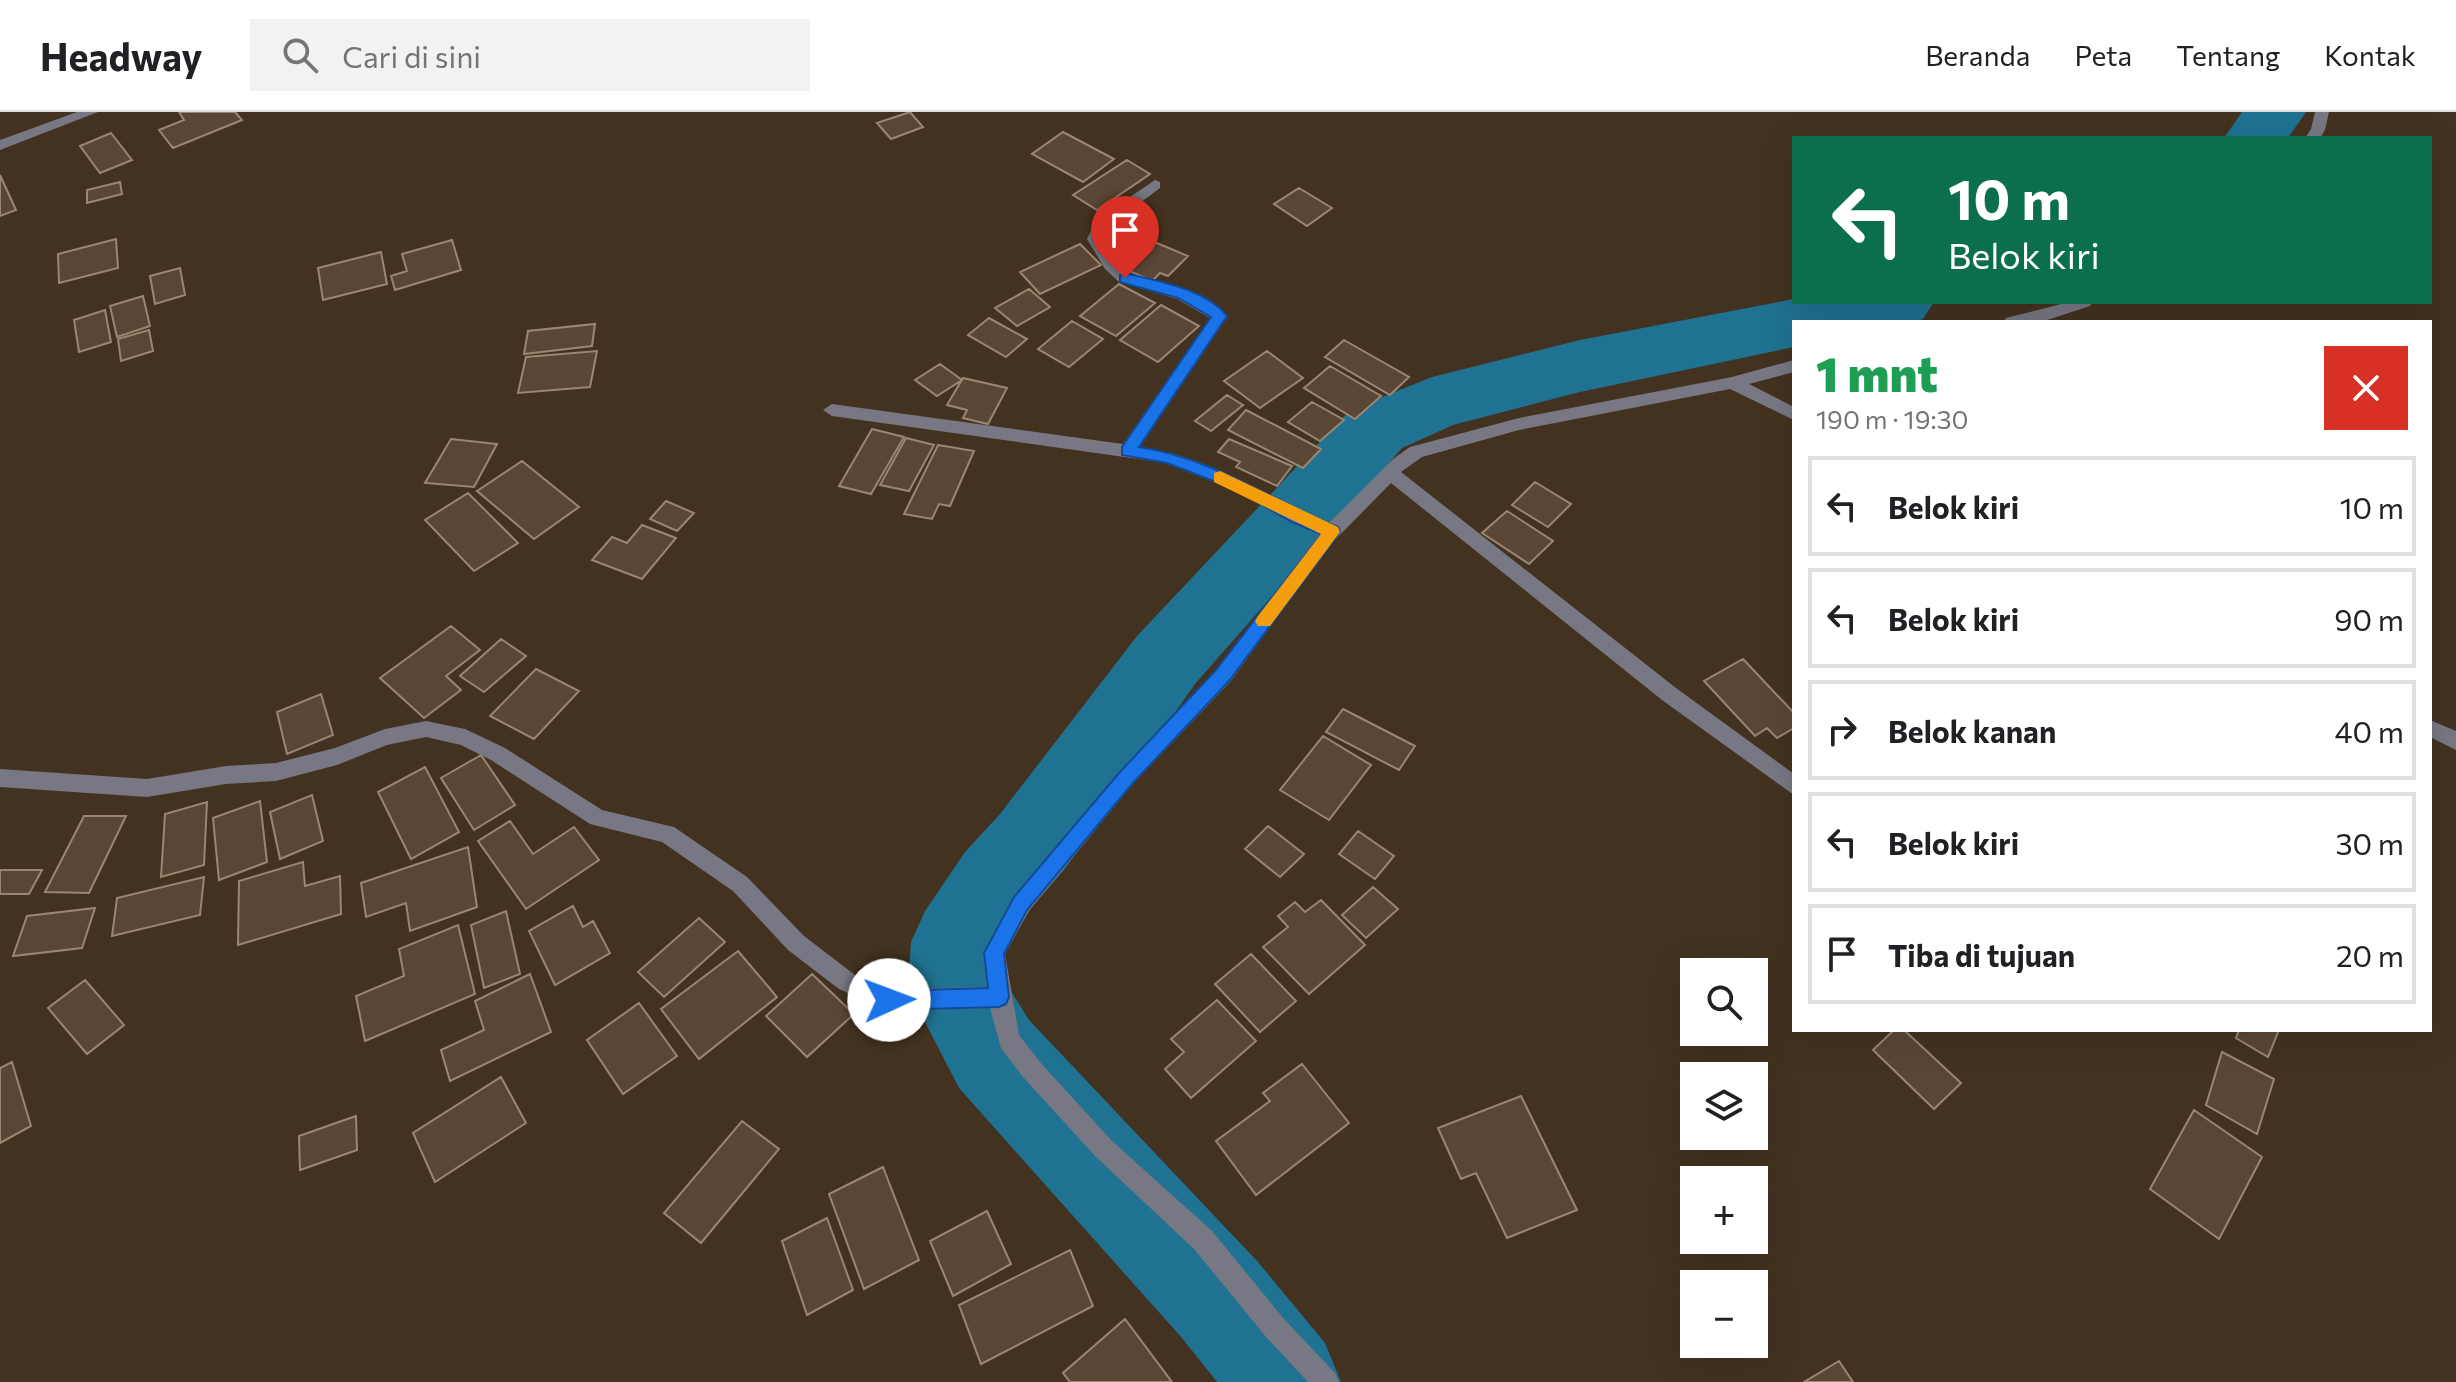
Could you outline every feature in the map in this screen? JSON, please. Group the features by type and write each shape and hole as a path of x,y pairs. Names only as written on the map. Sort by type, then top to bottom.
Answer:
{"street":[{"path":"0,145 91,112"},
{"path":"2314,136 2322,112"},
{"path":"1128,451 1220,316 1183,295 1125,278 1111,265 1095,239 1101,224 1155,185"},
{"path":"2022,320 2058,313 2079,304"},
{"path":"1326,1382 1275,1328 1203,1240 1103,1148 1031,1069 1009,1040 989,997 994,953 1021,904 1125,779 1223,676 1332,532 1390,473 1416,452 1519,424 1732,383 1792,367"},
{"path":"1732,383 1792,413"},
{"path":"832,410 1169,457 1240,485 1298,518 1332,532"},
{"path":"1390,473 1669,694 1792,785"},
{"path":"0,778 147,788 226,775 276,772 337,756 385,737 426,729 465,737 498,754 597,818 667,834 740,884 796,943 847,982 889,1000 989,997"},
{"path":"2432,729 2456,741"}],"building":[{"path":"179,112 235,112 242,120 173,148 159,130 184,120"},
{"path":"910,112 923,127 891,139 877,123"},
{"path":"1063,132 1114,159 1083,182 1032,154"},
{"path":"111,133 132,160 100,173 80,146"},
{"path":"1127,160 1150,174 1097,210 1073,195"},
{"path":"0,175 16,210 0,216"},
{"path":"120,182 122,194 87,203 87,190"},
{"path":"1299,188 1332,208 1307,226 1274,204"},
{"path":"116,239 118,268 59,283 58,254"},
{"path":"452,240 461,270 395,290 391,276 407,271 402,254"},
{"path":"1152,241 1188,256 1168,276 1160,273 1152,281 1125,269"},
{"path":"1080,244 1101,265 1040,294 1020,272"},
{"path":"381,252 387,284 323,300 318,268"},
{"path":"180,268 185,295 155,304 150,276"},
{"path":"1119,284 1155,303 1116,336 1080,316"},
{"path":"1029,289 1050,307 1017,326 995,308"},
{"path":"143,296 150,326 117,337 110,306"},
{"path":"1161,305 1199,326 1158,362 1120,340"},
{"path":"105,310 111,342 79,352 74,320"},
{"path":"989,318 1027,339 1006,357 968,335"},
{"path":"1072,321 1103,339 1069,367 1038,349"},
{"path":"595,324 592,346 524,354 528,331"},
{"path":"149,330 153,351 121,361 118,339"},
{"path":"1344,340 1409,377 1390,395 1325,357"},
{"path":"597,351 590,387 518,393 526,357"},
{"path":"1267,351 1303,378 1260,408 1224,381"},
{"path":"940,364 962,380 937,396 915,380"},
{"path":"1330,366 1381,396 1355,419 1304,388"},
{"path":"963,378 1007,388 988,424 963,418 967,410 947,405"},
{"path":"1227,395 1243,405 1211,431 1195,421"},
{"path":"1312,402 1344,420 1320,441 1288,422"},
{"path":"1246,410 1321,449 1303,468 1228,430"},
{"path":"872,429 904,437 871,494 839,486"},
{"path":"906,438 934,445 909,491 880,485"},
{"path":"451,439 497,444 474,487 425,483"},
{"path":"1229,439 1292,466 1277,486 1236,467 1240,462 1218,452"},
{"path":"938,445 974,451 950,506 939,504 932,519 904,514"},
{"path":"522,461 579,507 534,539 477,491"},
{"path":"1535,482 1571,504 1548,527 1512,505"},
{"path":"468,493 518,543 474,571 425,520"},
{"path":"666,501 694,513 677,531 650,519"},
{"path":"1507,511 1553,541 1529,564 1482,533"},
{"path":"642,525 676,538 642,579 592,560 612,537 627,543"},
{"path":"451,626 480,650 446,676 461,690 424,718 380,678"},
{"path":"501,639 526,656 484,692 460,676"},
{"path":"1743,659 1792,711 1792,729 1777,738 1767,728 1755,736 1704,681"},
{"path":"536,669 579,691 534,739 490,716"},
{"path":"321,694 333,735 287,754 277,712"},
{"path":"1343,709 1415,746 1399,770 1326,732"},
{"path":"1323,736 1371,765 1329,820 1280,790"},
{"path":"481,755 515,805 474,830 441,778"},
{"path":"425,767 459,832 411,859 378,792"},
{"path":"312,795 323,841 280,859 270,812"},
{"path":"260,801 267,862 219,880 213,818"},
{"path":"207,802 204,865 161,877 165,814"},
{"path":"84,816 126,816 89,893 45,892"},
{"path":"510,821 533,854 574,827 599,860 526,909 478,841"},
{"path":"1268,826 1304,854 1280,877 1245,849"},
{"path":"1358,831 1394,856 1375,879 1339,854"},
{"path":"468,847 477,907 410,931 406,903 366,917 361,883"},
{"path":"303,862 305,886 340,876 341,914 238,945 239,881"},
{"path":"0,870 42,870 29,894 0,894"},
{"path":"204,877 200,915 112,936 117,898"},
{"path":"1373,887 1398,909 1366,938 1342,915"},
{"path":"1321,900 1365,945 1309,994 1263,947 1288,927 1278,916 1295,902 1305,912"},
{"path":"573,906 583,927 593,921 610,953 555,985 529,931"},
{"path":"95,908 82,948 13,956 27,916"},
{"path":"506,911 520,974 484,988 471,925"},
{"path":"699,918 725,942 664,997 638,972"},
{"path":"458,925 475,994 365,1041 356,996 404,976 399,949"},
{"path":"738,951 777,997 699,1059 661,1009"},
{"path":"1251,954 1296,1001 1260,1032 1215,984"},
{"path":"530,974 551,1032 450,1081 441,1050 484,1030 475,1001"},
{"path":"812,974 854,1014 807,1057 766,1016"},
{"path":"85,980 124,1025 87,1054 48,1008"},
{"path":"1217,1000 1256,1041 1191,1098 1165,1069 1184,1052 1171,1039"},
{"path":"639,1003 677,1056 623,1094 587,1040"},
{"path":"1892,1032 1906,1032 1961,1083 1934,1109 1873,1050"},
{"path":"2238,1032 2278,1032 2268,1057 2236,1038"},
{"path":"2222,1052 2274,1079 2257,1134 2206,1105"},
{"path":"12,1062 31,1126 0,1143 0,1068"},
{"path":"1302,1064 1349,1123 1256,1195 1216,1141 1270,1101 1263,1093"},
{"path":"501,1077 526,1123 435,1182 413,1133"},
{"path":"1521,1096 1577,1210 1507,1238 1476,1173 1461,1179 1438,1128"},
{"path":"2194,1110 2262,1157 2219,1239 2150,1189"},
{"path":"356,1116 357,1150 300,1170 299,1136"},
{"path":"742,1121 779,1149 701,1243 664,1213"},
{"path":"883,1167 919,1260 864,1289 829,1194"},
{"path":"987,1211 1011,1264 953,1296 930,1241"},
{"path":"827,1218 853,1290 807,1315 782,1241"},
{"path":"1070,1250 1093,1306 981,1364 959,1305"},
{"path":"1125,1319 1172,1382 1070,1382 1063,1373"},
{"path":"1839,1361 1853,1382 1804,1382"}],"waterway":[{"path":"2257,136 2275,112"},
{"path":"1809,320 1889,304"},
{"path":"1286,1382 1220,1300 994,1054 956,989 958,942 997,881 1032,842 1166,660 1376,429 1432,404 1580,366 1792,323"}],"slow traffic":[{"path":"1220,477 1298,518 1332,532 1264,621"}],"route":[{"path":"889,1000 999,997 994,953 1021,904 1125,779 1223,676 1332,532 1298,518 1240,485 1169,457 1128,451 1189,357 1213,330 1220,316 1183,295 1125,278"}]}
